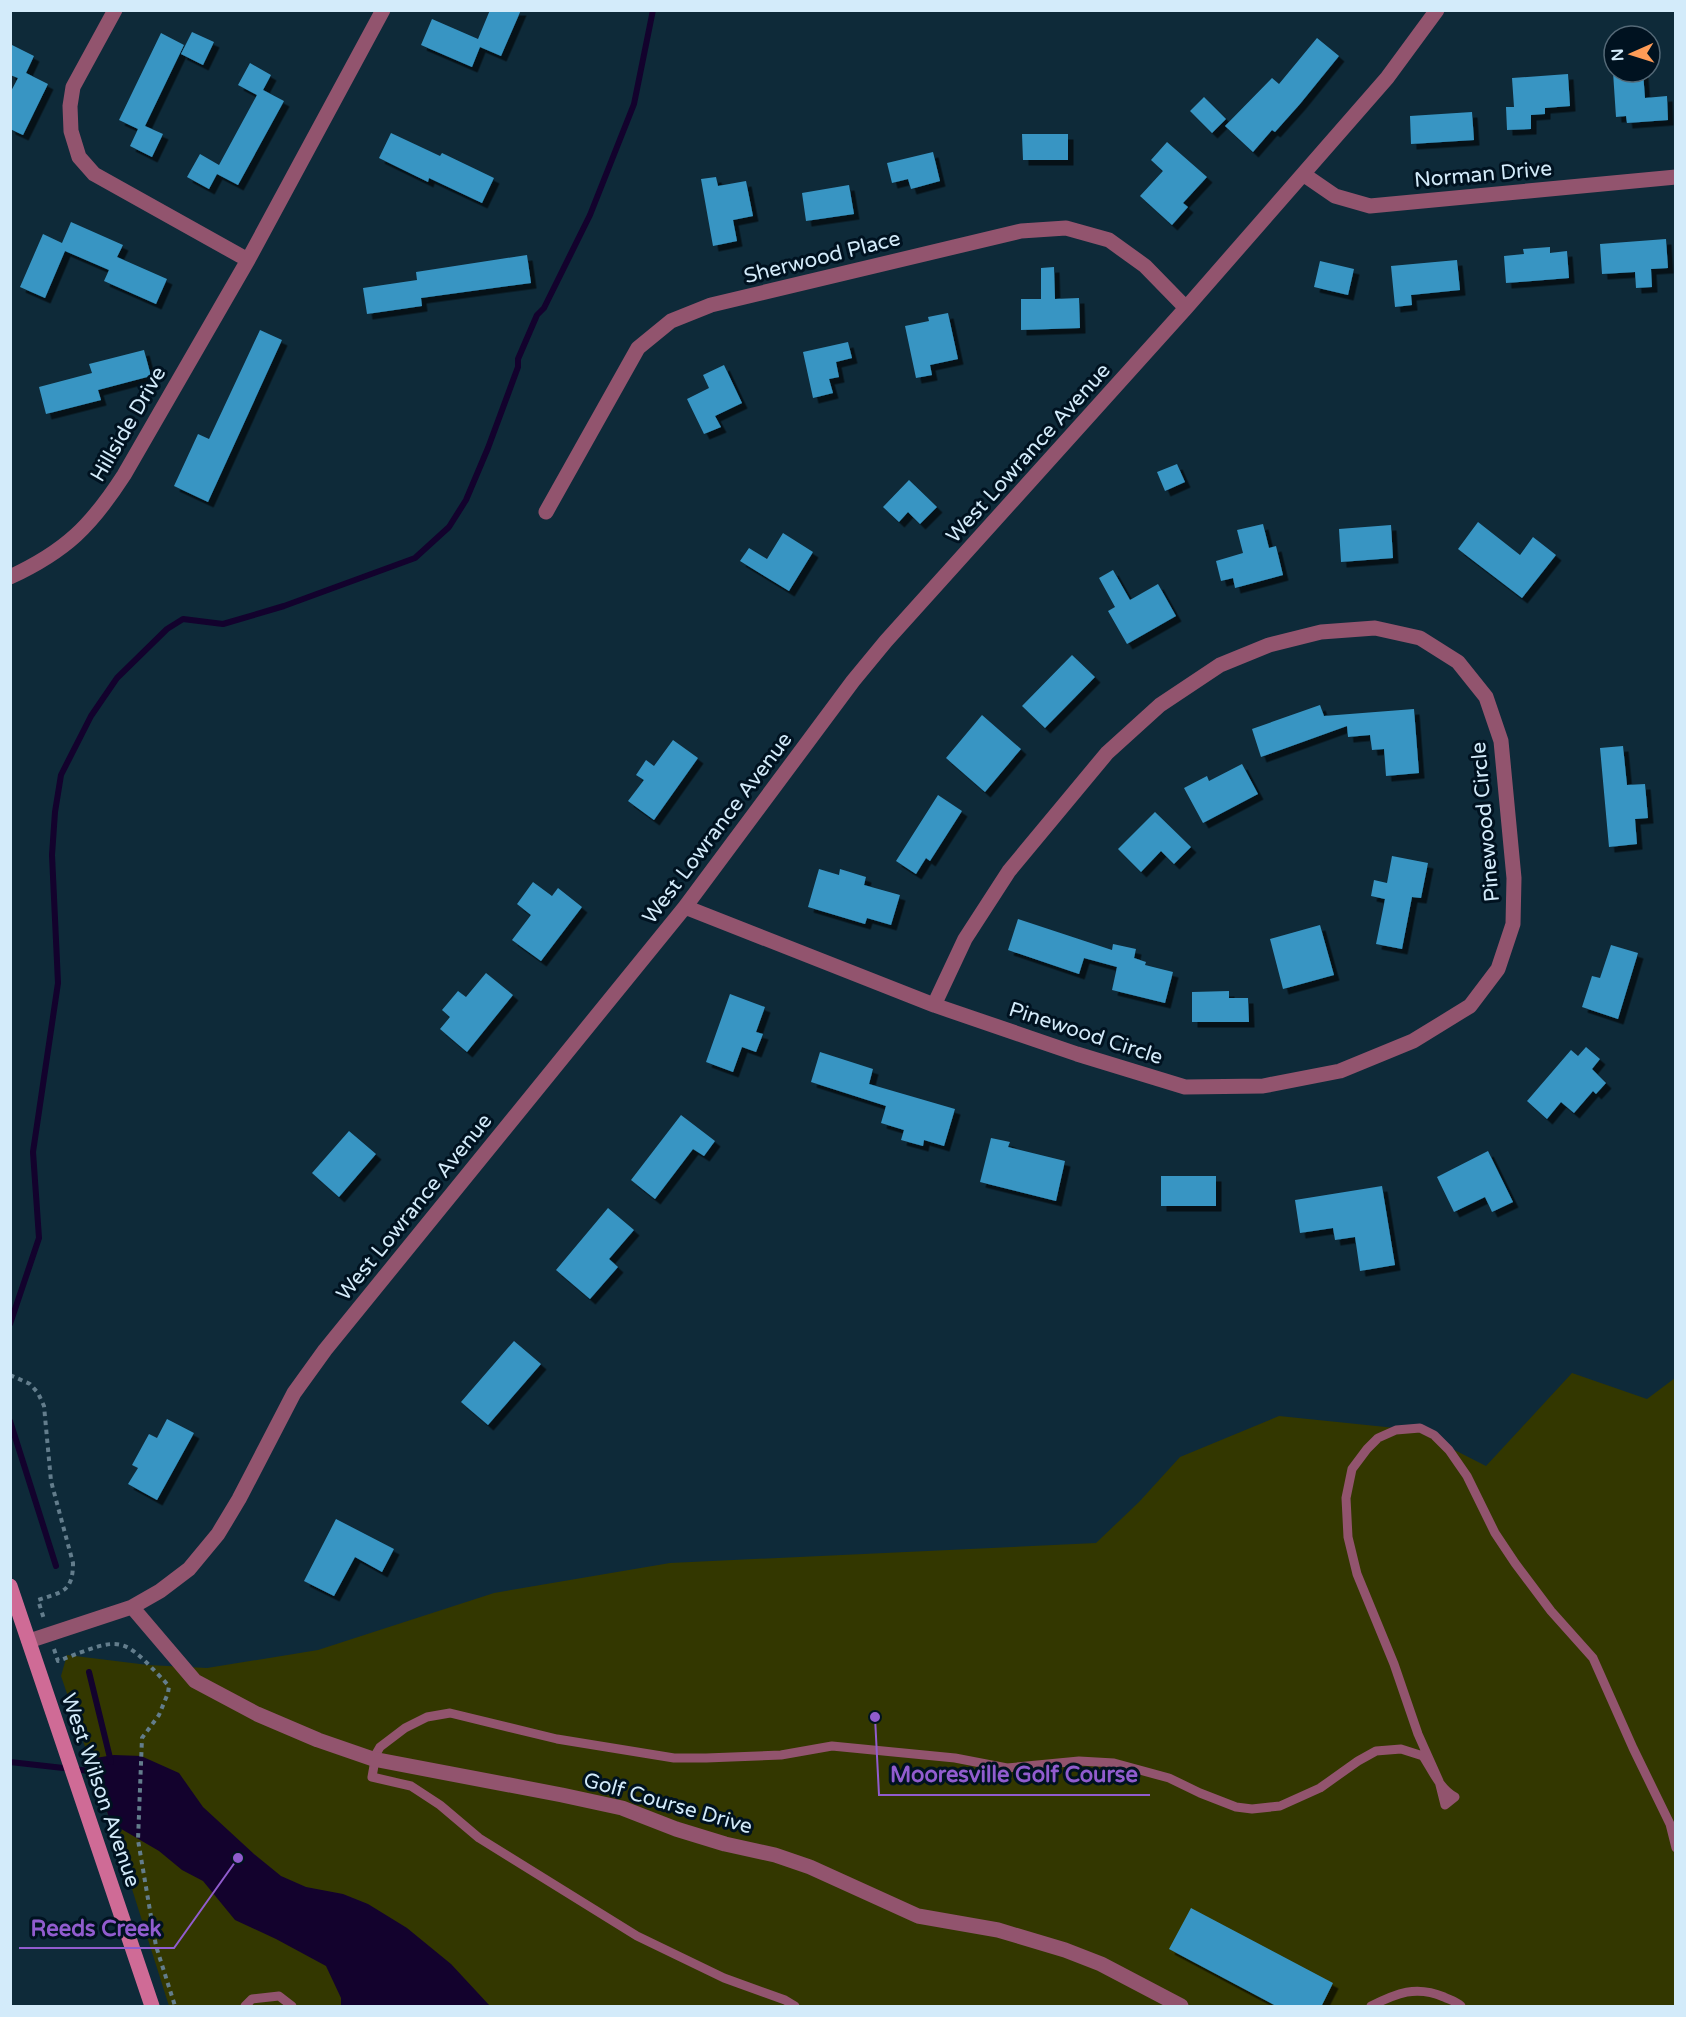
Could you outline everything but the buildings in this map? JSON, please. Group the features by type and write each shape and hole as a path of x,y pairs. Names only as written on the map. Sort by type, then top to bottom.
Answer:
{"street":[{"path":"115,10 73,87 70,106 71,131 79,157 94,174 248,260"},
{"name":"Hillside Drive","path":"10,577 33,567 59,550 85,529 103,508 248,260 383,10"},
{"name":"West Lowrance Avenue","path":"29,1641 132,1607 160,1591 189,1569 219,1534 294,1393 325,1350 685,907 853,681 886,641 1186,308 1387,78 1437,10"},
{"name":"Norman Drive","path":"1303,174 1335,196 1370,206 1676,177"},
{"name":"Sherwood Place","path":"546,512 638,348 671,321 711,305 1021,231 1066,228 1109,240 1145,266 1186,308"},
{"name":"Pinewood Circle","path":"685,907 934,1005 1077,1054 1185,1087 1263,1086 1340,1071 1413,1041 1470,1006 1498,969 1513,924 1514,878 1501,741 1486,697 1458,662 1420,638 1375,628 1322,632 1280,642 1220,665 1160,705 1107,753 1009,871 966,939 934,1005"},
{"name":"West Wilson Avenue","path":"10,1586 152,2007"},
{"name":"Golf Course Drive","path":"132,1607 195,1681 257,1714 318,1740 374,1759 622,1808 676,1829 725,1844 775,1855 810,1867 918,1916 998,1930 1065,1950 1101,1964 1181,2007"}],"lane":[{"path":"795,2007 724,1978 637,1936 479,1838 440,1805 411,1786 372,1777 374,1759 380,1746 405,1728 427,1717 450,1713 557,1738 674,1758 781,1755 832,1746 955,1758 1007,1768 1079,1761 1114,1763 1169,1778 1236,1807 1252,1809 1280,1806 1320,1788 1376,1751 1401,1749 1423,1756 1439,1781 1418,1734 1357,1574 1348,1537 1346,1498 1352,1469 1378,1438 1396,1430 1420,1428 1434,1435 1449,1450 1467,1476 1495,1533 1515,1563 1551,1611 1593,1658 1670,1824 1676,1848"},
{"path":"1371,2007 1395,1994 1430,1991 1457,2002 1461,2007"},
{"path":"245,2007 252,1999 279,1996 292,2007"}],"path":[{"path":"10,1375 30,1384 38,1393 44,1406 51,1481 73,1563 73,1576 69,1586 60,1593 38,1600 40,1605"},
{"path":"56,1656 58,1661 101,1645 113,1643 127,1645 138,1653 169,1686 159,1715 141,1738 138,1840 156,1946 176,2007"}],"green space":[{"path":"1572,1373 1647,1399 1675,1378 1675,2006 169,2006 114,1832 61,1676 67,1655 148,1665 207,1668 318,1650 494,1593 670,1563 1096,1543 1139,1502 1180,1457 1279,1416 1415,1430 1486,1466"}],"shaded area":[{"path":"114,1755 141,1756 179,1773 203,1807 281,1876 306,1887 343,1894 368,1904 407,1928 451,1964 490,2006 341,2006 341,1998 326,1966 235,1920 203,1881 182,1870 159,1851 111,1823 89,1759"}],"waterway":[{"path":"10,1324 39,1238 33,1152 58,983 52,855 55,812 61,775 91,716 117,678 167,629 183,619 223,624 284,606 415,558 449,527 466,500 518,367 518,359 537,315 544,308 590,215 634,104 653,10"},
{"path":"10,1421 56,1566"},
{"path":"89,1672 111,1762"},
{"path":"10,1762 99,1772"}],"place":[{"name":"Mooresville Golf Course","path":"875,1717"},
{"name":"Reeds Creek","path":"238,1858"}]}
